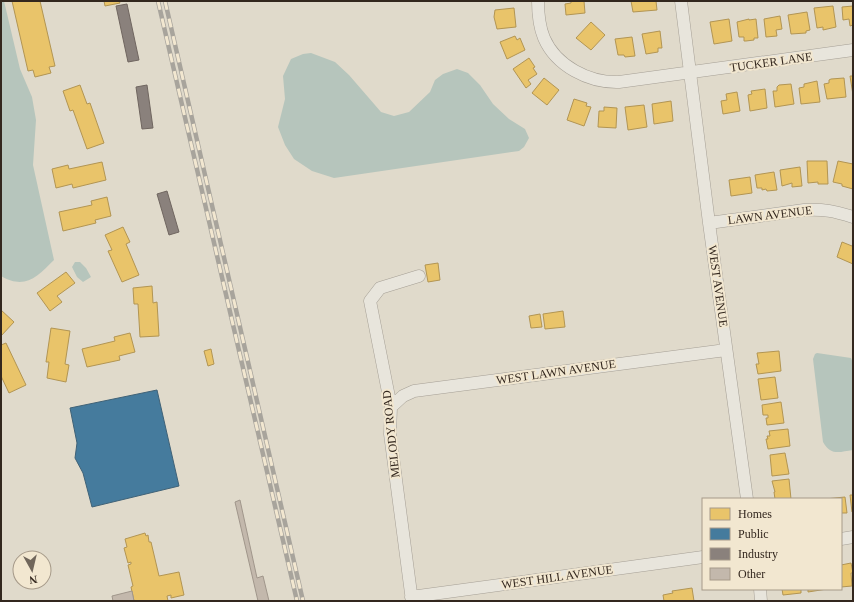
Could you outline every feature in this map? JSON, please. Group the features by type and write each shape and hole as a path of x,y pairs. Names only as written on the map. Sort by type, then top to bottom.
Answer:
{"street":[{"name":"TUCKER LANE","path":"538,1 538,17 543,36 551,51 572,70 605,83 690,73 853,50"},
{"name":"WEST AVENUE","path":"681,1 709,223 747,498"},
{"name":"LAWN AVENUE","path":"709,223 820,209 833,210 853,217"},
{"name":"MELODY ROAD","path":"411,599 390,434 391,407 370,301 380,288 419,276"},
{"name":"WEST LAWN AVENUE","path":"391,407 403,396 414,391 726,350"},
{"path":"842,539 853,537"},
{"name":"WEST HILL AVENUE","path":"411,599 702,557"},
{"path":"760,590 761,601"}],"shaded area":[{"path":"1,1 4,1 20,69 32,97 36,120 33,165 54,260 42,272 24,282 9,280 1,276"},
{"path":"311,53 335,62 349,75 381,112 394,116 409,112 430,92 435,80 443,74 457,69 468,73 480,85 493,104 509,119 525,129 529,138 524,147 519,151 334,178 312,171 294,159 285,145 278,127 285,99 283,76 291,59 303,54"},
{"path":"75,262 80,262 86,268 91,277 83,282 77,277 72,267"},
{"path":"817,353 851,358 853,363 853,450 839,452 832,451 823,442 813,359"}],"building: Homes":[{"path":"12,1 40,1 55,66 49,67 51,73 35,77 33,70 28,71"},
{"path":"104,1 119,1 120,3 105,6"},
{"path":"571,1 584,1 585,13 566,15 565,4 571,3"},
{"path":"631,1 656,1 657,10 633,12"},
{"path":"833,6 836,27 823,30 823,27 817,28 814,8"},
{"path":"853,6 853,25 850,26 849,19 843,20 842,7"},
{"path":"514,8 516,27 497,29 494,17 495,10"},
{"path":"807,12 810,30 806,31 806,33 791,34 788,15"},
{"path":"780,16 782,29 776,30 777,36 766,37 764,19"},
{"path":"729,19 732,41 714,44 710,22"},
{"path":"756,19 758,38 744,41 744,37 739,37 737,22"},
{"path":"591,22 605,35 591,50 576,38"},
{"path":"660,31 662,48 658,48 658,52 646,54 642,34"},
{"path":"515,36 517,40 520,38 525,50 507,59 500,42"},
{"path":"632,37 635,56 625,57 624,55 618,55 615,39"},
{"path":"529,58 535,67 533,68 537,74 528,80 531,84 526,88 513,69"},
{"path":"850,76 853,76 853,95"},
{"path":"544,78 559,90 547,105 532,93"},
{"path":"844,78 846,97 827,99 824,84 829,83 829,80 831,79"},
{"path":"817,81 820,102 801,104 799,88 804,87 804,84"},
{"path":"791,84 794,104 775,107 773,91 777,91 777,87 779,85"},
{"path":"80,85 87,104 90,103 104,143 87,149 73,110 70,111 63,91"},
{"path":"765,89 767,108 750,111 748,95 752,94 751,91"},
{"path":"737,92 740,111 723,114 721,101 727,100 726,94"},
{"path":"574,99 587,103 586,106 591,107 584,126 567,120"},
{"path":"671,101 673,121 654,124 652,104"},
{"path":"644,105 647,127 628,130 625,107"},
{"path":"604,107 617,108 616,128 598,127 599,111 604,111"},
{"path":"807,161 827,161 828,184 818,184 818,182 808,183"},
{"path":"838,161 853,164 853,189 833,182"},
{"path":"102,162 106,180 73,188 72,184 56,188 52,169 68,165 69,169"},
{"path":"800,167 802,186 792,187 792,183 782,186 780,170"},
{"path":"774,172 777,190 767,191 766,189 762,190 762,188 757,188 755,175"},
{"path":"750,177 752,193 731,196 729,180"},
{"path":"107,197 111,216 95,220 96,223 63,231 59,212 92,205 91,201"},
{"path":"123,227 130,242 126,244 139,275 122,282 108,251 112,250 105,235"},
{"path":"842,242 852,246 853,245 853,264 837,257"},
{"path":"438,263 440,280 428,282 425,265"},
{"path":"66,272 75,283 57,296 62,302 50,311 37,293"},
{"path":"152,286 153,303 157,302 159,336 140,337 138,304 134,304 133,288"},
{"path":"1,310 14,322 1,336"},
{"path":"563,311 565,327 545,329 543,314"},
{"path":"540,314 542,327 531,328 529,316"},
{"path":"51,328 70,331 65,364 69,365 66,382 47,378 49,362 46,362"},
{"path":"130,333 135,352 119,356 120,360 87,367 82,349 115,341 114,337"},
{"path":"6,343 26,385 9,393 1,376 1,345"},
{"path":"211,349 214,364 208,366 204,351"},
{"path":"779,351 781,371 758,374 756,364 759,364 757,353"},
{"path":"775,377 778,398 761,400 758,379"},
{"path":"781,402 784,423 767,425 766,418 768,418 768,415 763,415 762,405"},
{"path":"788,429 790,446 768,449 766,439 768,439 767,436 770,436 769,431"},
{"path":"785,453 789,474 772,476 770,455"},
{"path":"789,479 791,498 775,498 772,481"},
{"path":"850,495 853,495 853,512 852,512"},
{"path":"845,497 847,513 842,513 842,498 835,498"},
{"path":"145,533 146,536 148,535 149,542 151,542 159,576 179,572 184,595 171,598 171,595 167,596 168,601 134,601 131,587 133,586 128,565 131,564 131,562 128,563 124,548 127,547 125,539"},
{"path":"851,563 853,573 851,573 852,586 842,587 842,565"},
{"path":"692,588 694,601 664,601 663,595 673,593 672,591"},
{"path":"782,590 801,590 801,593 783,595"},
{"path":"808,590 821,590 808,592"}],"building: Public":[{"path":"157,390 179,486 92,507 83,473 75,458 77,443 70,408"}],"building: Industry":[{"path":"127,4 139,60 128,62 116,6"},
{"path":"147,85 153,128 142,129 136,87"},
{"path":"167,191 179,232 169,235 157,194"}],"building: Other":[{"path":"240,500 257,578 263,576 269,601 258,601 235,502"},
{"path":"132,591 134,601 113,601 112,596"}],"railway":[{"path":"158,1 297,601"},
{"path":"165,1 303,601"}]}
